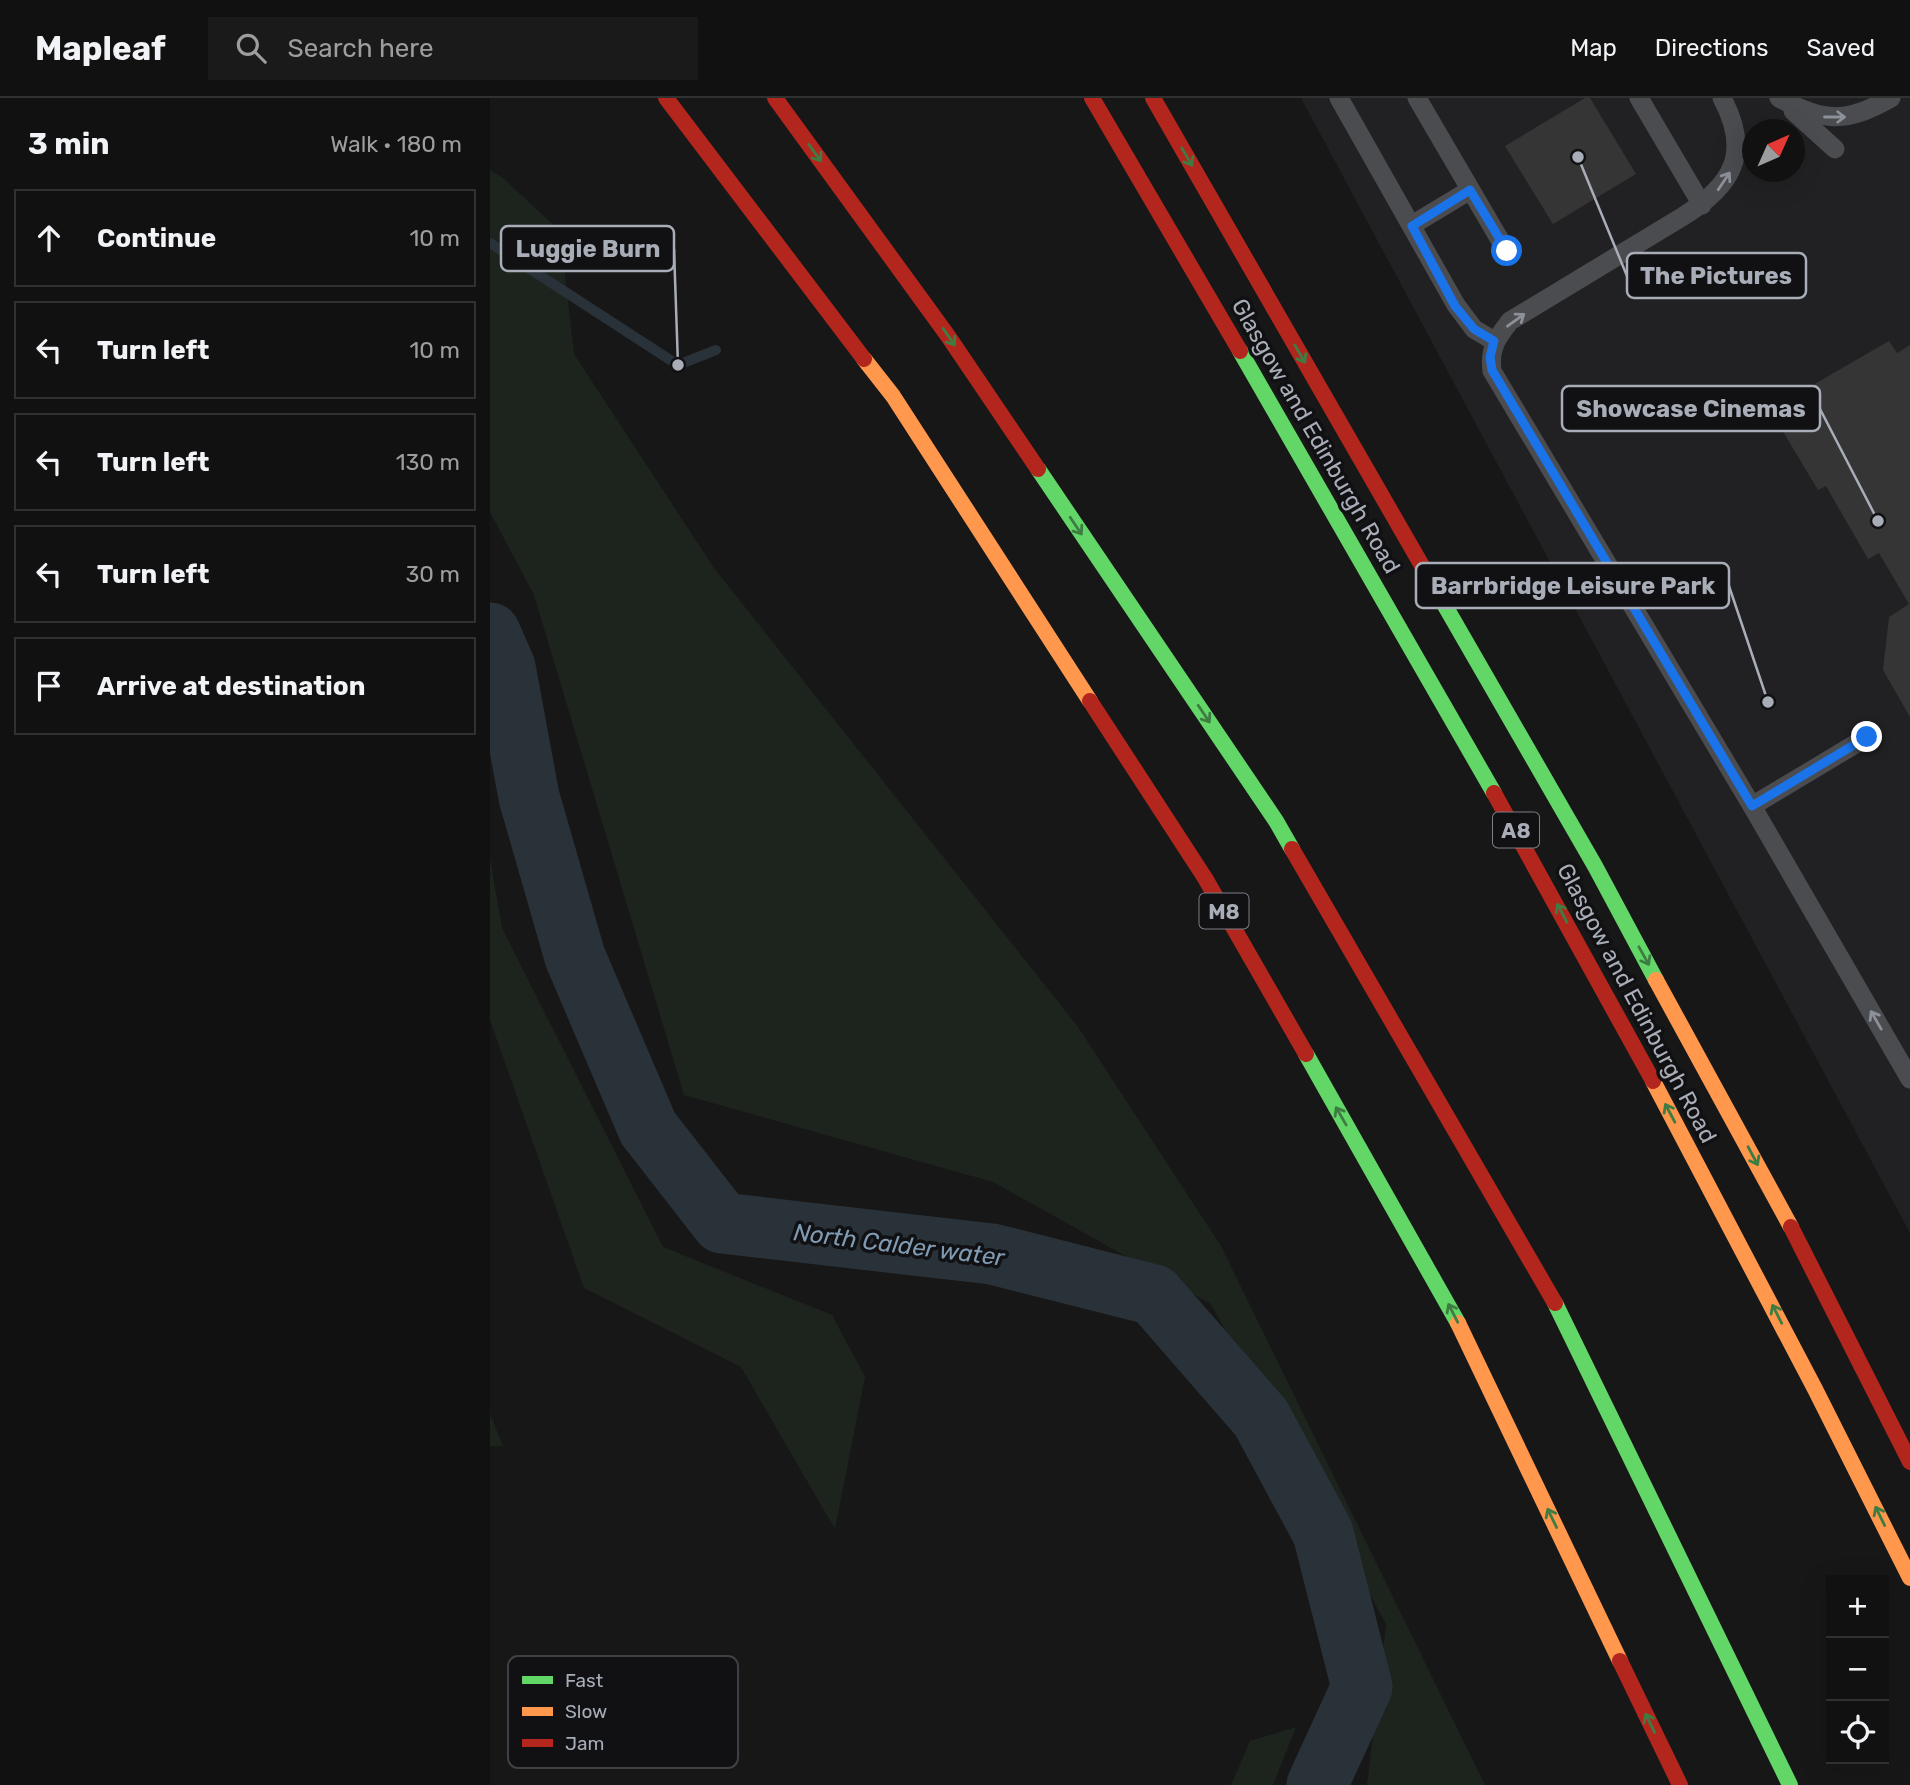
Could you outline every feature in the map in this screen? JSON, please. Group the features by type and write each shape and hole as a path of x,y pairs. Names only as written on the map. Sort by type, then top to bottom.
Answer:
{"highway":[{"name":"M8","path":"666,98 893,396 1205,878 1453,1312 1680,1785"},
{"path":"775,98 948,335 1276,821 1560,1312 1790,1785"},
{"name":"Glasgow and Edinburgh Road","path":"1092,98 1254,373 1543,876 1734,1230 1910,1578"},
{"name":"Glasgow and Edinburgh Road","path":"1153,98 1595,866 1819,1280 1910,1462"},
{"path":"1094,132 1254,373"},
{"path":"1326,366 1595,866"}],"lane":[{"path":"1339,98 1455,306 1474,329 1494,341"},
{"path":"1417,98 1507,251"},
{"path":"1639,98 1702,205"},
{"path":"1722,98 1736,130 1736,154 1730,174 1718,190 1702,205 1510,321 1494,341 1490,357 1492,370 1752,806 1910,1079"},
{"path":"1779,98 1820,116 1842,118 1867,111 1891,98"},
{"path":"1779,98 1835,149"},
{"path":"1412,226 1470,190"},
{"path":"1752,806 1867,737"}],"shaded area":[{"path":"1301,98 1910,98 1910,1233"},
{"path":"490,170 503,178 560,231 574,354 714,568 1078,1027 1221,1246 1485,1785 1367,1785 1386,1624 1211,1304 993,1182 684,1095 534,595 490,512"},
{"path":"490,858 502,928 663,1247 832,1315 865,1377 835,1529 741,1367 584,1288 490,1020"},
{"path":"490,1414 503,1446 490,1446"},
{"path":"1296,1727 1273,1785 1231,1785 1250,1741"}],"building":[{"path":"1585,98 1590,98 1636,174 1553,224 1505,146"},
{"path":"1889,341 1897,353 1910,345 1910,717 1883,670 1889,617 1909,604 1879,553 1868,559 1826,486 1818,490 1770,410"}],"waterway":[{"path":"490,243 678,365 716,350"},
{"name":"North Calder water","path":"490,633 505,667 529,797 575,957 648,1128 722,1223 992,1254 1154,1295 1261,1418 1323,1533 1362,1687 1317,1785"}],"traffic: fast":[{"path":"1240,351 1494,793"},
{"path":"1038,469 1276,821 1292,849"},
{"path":"1440,597 1595,866 1656,980"},
{"path":"1306,1054 1458,1323"},
{"path":"1555,1303 1790,1785"}],"traffic: slow":[{"path":"864,359 893,396 1090,701"},
{"path":"1656,980 1791,1227"},
{"path":"1653,1081 1815,1389 1910,1578"},
{"path":"1458,1323 1620,1661"}],"traffic: jam":[{"path":"666,98 864,359"},
{"path":"775,98 948,336 1038,469"},
{"path":"1092,98 1240,351"},
{"path":"1153,98 1440,597"},
{"path":"1090,701 1205,878 1306,1054"},
{"path":"1494,793 1653,1081"},
{"path":"1292,849 1555,1303"},
{"path":"1791,1227 1910,1462"},
{"path":"1620,1661 1680,1785"}],"place":[{"name":"The Pictures","path":"1578,157"},
{"name":"Luggie Burn","path":"678,365"},
{"name":"Showcase Cinemas","path":"1878,521"},
{"name":"Barrbridge Leisure Park","path":"1768,702"}],"route":[{"path":"1507,251 1470,190 1412,226 1455,306 1474,329 1494,341 1490,357 1492,370 1752,806 1867,737"}]}
